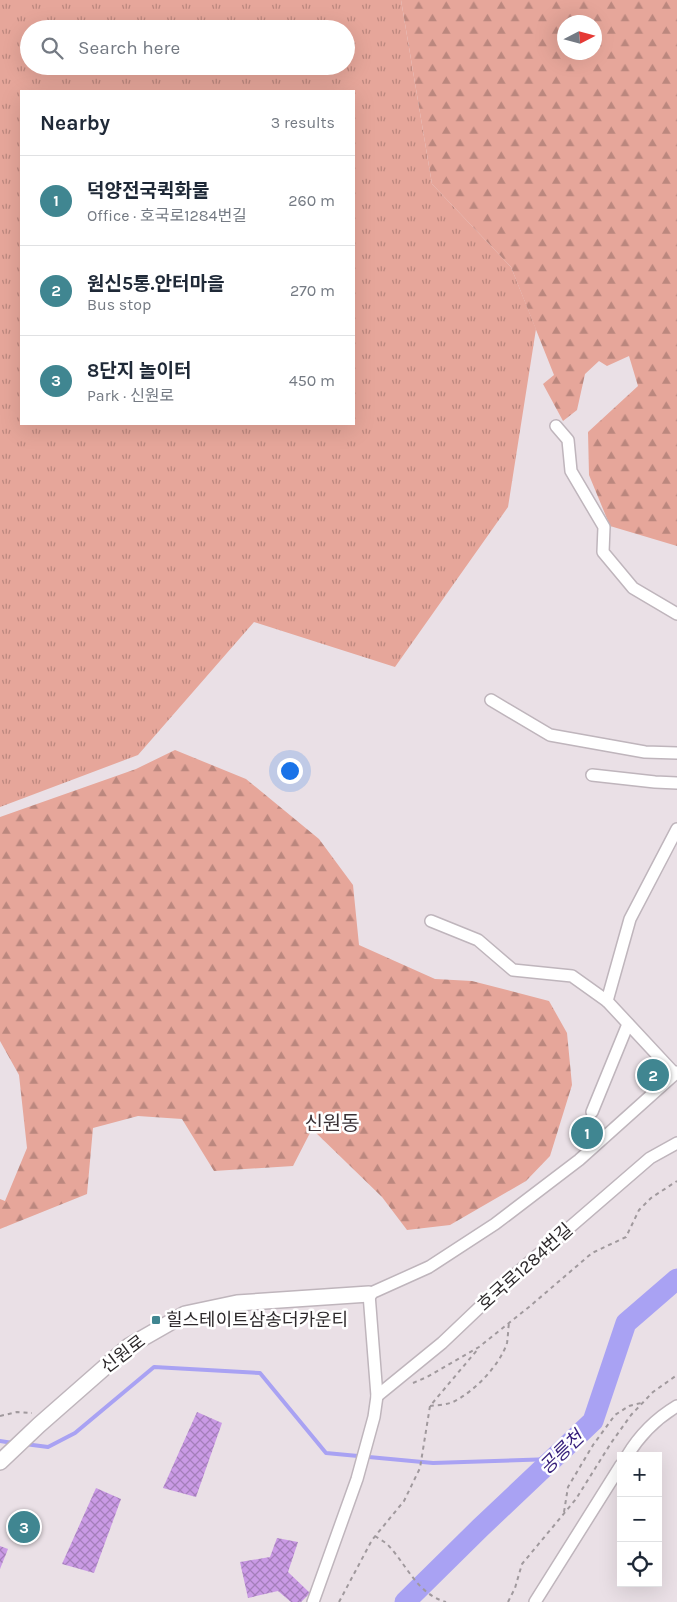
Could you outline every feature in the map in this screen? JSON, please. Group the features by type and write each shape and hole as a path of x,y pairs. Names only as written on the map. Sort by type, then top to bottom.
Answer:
{"street":[{"path":"556,426 568,440 571,471 604,527 603,552 633,588 677,614"},
{"path":"491,700 550,735 645,752 677,753"},
{"path":"592,775 677,783"},
{"path":"608,1001 630,919 677,829"},
{"path":"313,1602 357,1479 378,1396 369,1294 429,1267 495,1224 579,1160 676,1073 608,1001 572,976 514,970 478,940 431,921"},
{"path":"592,1112 628,1024"},
{"name":"호국로1284번길","path":"378,1396 442,1343 503,1285 650,1158 677,1143"},
{"name":"신원로","path":"0,1462 39,1419 129,1346 185,1314 237,1303 369,1294"},
{"path":"629,1452 636,1440 668,1411 677,1406"},
{"path":"535,1602 617,1471"}],"path":[{"path":"410,1384 427,1377 479,1347 529,1308 592,1253 626,1237 639,1210 650,1198 677,1181"},
{"path":"430,1406 451,1403 480,1384 502,1356 507,1342 509,1323"},
{"path":"339,1602 374,1536 404,1501 420,1468 430,1406 479,1347"},
{"path":"508,1602 516,1588 522,1564 576,1498 631,1414 653,1392 677,1375"},
{"path":"563,1514 568,1487 593,1445 615,1415 629,1406 642,1403"},
{"path":"0,1416 17,1412 39,1419"},
{"path":"374,1536 387,1544 415,1582 440,1600 446,1602"}],"green space":[{"path":"0,0 401,0 432,184 511,267 536,329 508,507 395,667 254,622 138,755 0,807"},
{"path":"401,0 677,0 677,546 610,526 589,475 588,432 638,386 629,356 607,366 599,361 585,374 577,410 563,421 543,384 554,375 511,267 432,184"},
{"path":"175,750 246,779 319,839 353,885 359,945 435,979 472,981 549,1001 567,1033 572,1085 550,1156 526,1181 450,1225 407,1230 382,1197 312,1129 293,1166 214,1171 182,1119 138,1116 93,1128 87,1194 0,1229 0,1199 5,1201 27,1148 19,1075 0,1041 0,817 136,769"}],"building":[{"path":"197,1412 222,1423 196,1497 163,1488"},
{"path":"96,1488 121,1499 94,1573 62,1564"},
{"path":"277,1538 298,1542 288,1572 310,1593 301,1602 291,1602 278,1591 248,1598 240,1562 270,1557"},
{"path":"0,1546 8,1549 0,1569"}],"waterway":[{"name":"공릉천","path":"405,1602 593,1421 626,1323 677,1279"},
{"path":"25,1444 48,1447 75,1433 154,1367 260,1373 326,1453 433,1463 553,1459"},
{"path":"0,1441 13,1443"}],"place":[{"name":"원신5통.안터마을","path":"653,1075"},
{"name":"덕양전국퀵화물","path":"587,1133"},
{"name":"힐스테이트삼송더카운티","path":"156,1320"},
{"name":"8단지 놀이터","path":"24,1527"}],"district":[{"name":"신원동","path":"332,1123"}]}
